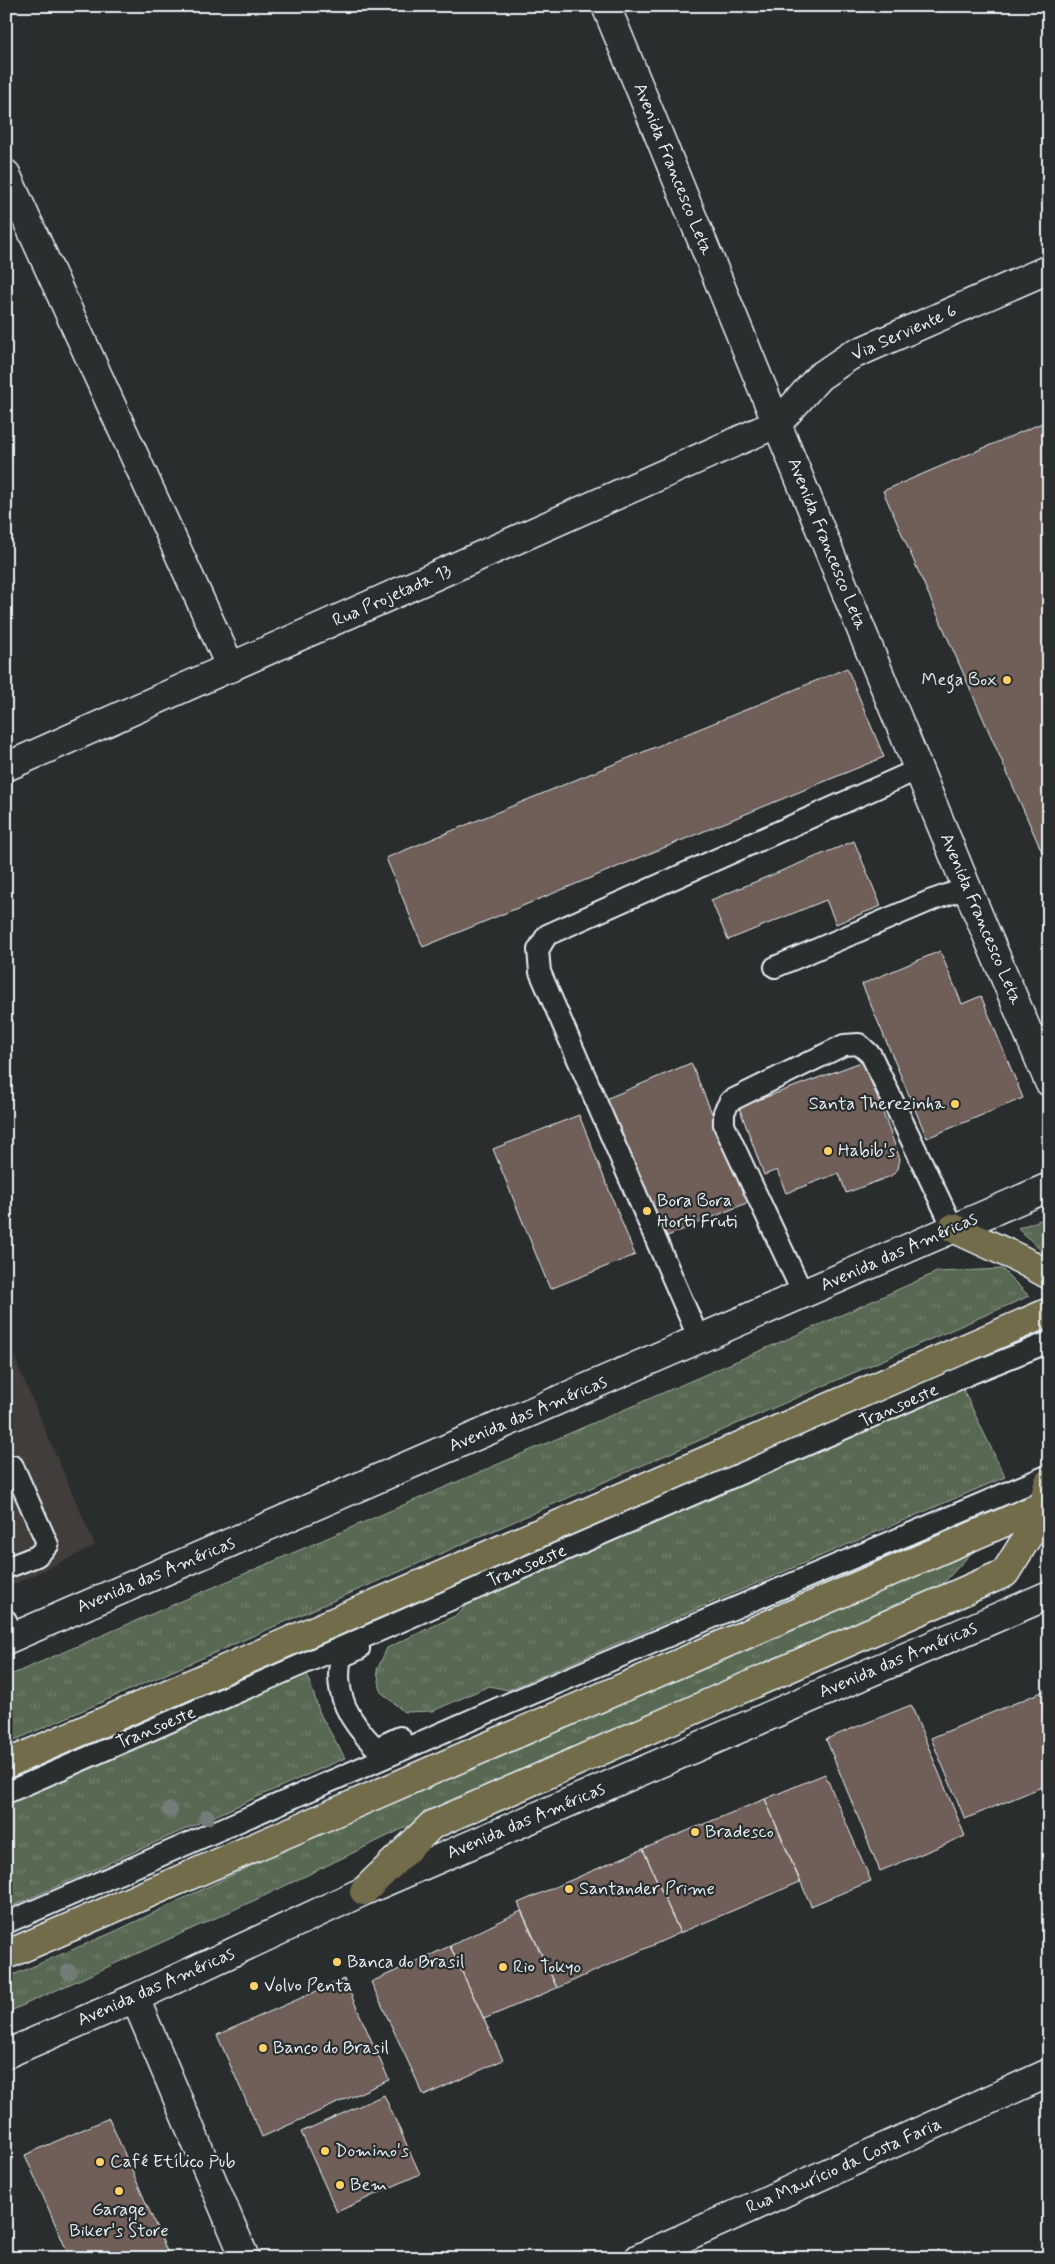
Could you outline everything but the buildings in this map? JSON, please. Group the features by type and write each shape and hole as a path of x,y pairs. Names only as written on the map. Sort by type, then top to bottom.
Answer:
{"highway":[{"path":"953,1228 1020,1259 1049,1275"},
{"path":"6,1764 1049,1312"},
{"path":"364,1891 432,1826 1005,1573 1026,1542 1047,1497"},
{"path":"6,1955 1047,1497"}],"street":[{"name":"Avenida Francesco Leta","path":"606,6 918,769 1049,1082"},
{"path":"6,174 231,668"},
{"name":"Via Serviente 6","path":"778,423 819,377 850,356 1049,269"},
{"name":"Rua Projetada 13","path":"6,767 778,423"},
{"name":"Avenida das Américas","path":"9,1632 699,1339 1049,1187"},
{"name":"Avenida das Américas","path":"6,2054 135,1998 364,1891 1049,1595"},
{"path":"135,1998 244,2258"},
{"name":"Rua Maurício da Costa Faria","path":"639,2258 1049,2073"}],"lane":[{"path":"699,1339 540,972 538,950 547,935 918,769"},
{"path":"775,967 932,900 967,888"},
{"path":"803,1294 724,1125 724,1112 730,1101 844,1045 859,1044 871,1055 953,1228"},
{"name":"Transoeste","path":"6,1793 972,1373 1049,1342"},
{"path":"6,1568 37,1556 48,1545 14,1466"},
{"path":"6,1923 510,1704 1049,1475"},
{"path":"465,1593 451,1608 341,1657 338,1669 340,1691 347,1711 358,1730 376,1748 493,1697 510,1704"}],"shaded area":[{"path":"6,1338 95,1546 6,1588"}],"green space":[{"path":"1049,1217 1049,1258 1018,1228"},
{"path":"1002,1269 1029,1296 6,1744 6,1677 792,1337 937,1272"},
{"path":"962,1387 1005,1477 508,1690 489,1686 433,1711 404,1712 381,1692 377,1670 387,1648 459,1614 471,1599"},
{"path":"974,1550 935,1592 464,1799 264,1896 6,2013 6,1978 116,1931 319,1833 761,1645"},
{"path":"307,1673 320,1714 345,1758 6,1909 6,1804"}],"place":[{"name":"Mega Box","path":"1007,680"},
{"name":"Santa Therezinha","path":"955,1104"},
{"name":"Habib's","path":"828,1151"},
{"name":"Bora Bora Horti Fruti","path":"647,1211"},
{"name":"Bradesco","path":"695,1832"},
{"name":"Santander Prime","path":"569,1889"},
{"name":"Banca do Brasil","path":"337,1962"},
{"name":"Rio Tokyo","path":"503,1967"},
{"name":"Volvo Penta","path":"254,1986"},
{"name":"Banco do Brasil","path":"263,2048"},
{"name":"Domino's","path":"325,2151"},
{"name":"Café Etílico Pub","path":"100,2162"},
{"name":"Bem","path":"340,2185"},
{"name":"Garage Biker's Store","path":"119,2191"}]}
